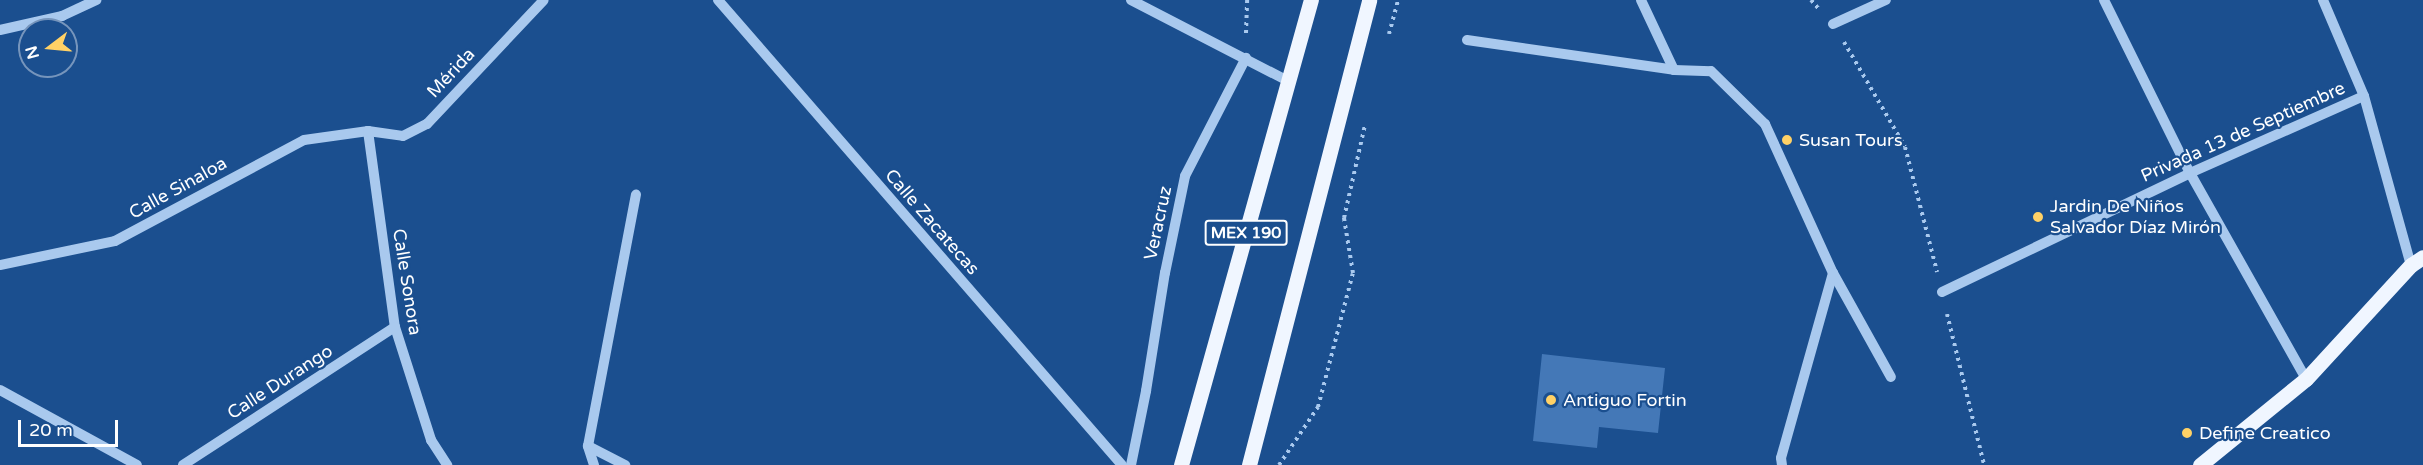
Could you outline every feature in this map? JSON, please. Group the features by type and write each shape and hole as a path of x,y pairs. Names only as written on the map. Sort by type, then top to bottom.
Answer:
{"main road":[{"name":"MEX 190","path":"1181,465 1311,0"},
{"name":"MEX 190","path":"1249,465 1369,0"},
{"path":"2200,465 2306,379 2417,261"}],"street":[{"path":"0,30 63,16 96,0"},
{"name":"Mérida","path":"368,131 403,136 427,124 544,0"},
{"name":"Calle Zacatecas","path":"718,0 1122,465"},
{"path":"1131,0 1288,81"},
{"path":"1641,0 1674,70"},
{"path":"1833,24 1886,0"},
{"path":"2103,0 2190,173 2306,379"},
{"path":"2323,0 2364,96 2417,261"},
{"path":"1467,40 1674,70 1711,71 1765,124 1833,273 1891,377"},
{"name":"Veracruz","path":"1131,465 1146,391 1165,273 1185,176 1246,58"},
{"name":"Privada 13 de Septiembre","path":"1942,292 2190,173 2364,96"},
{"name":"Calle Sinaloa","path":"0,265 115,241 304,140 368,131"},
{"name":"Calle Sonora","path":"368,131 395,327 431,440 447,465"},
{"path":"594,465 588,446 636,195"},
{"path":"1782,465 1781,458 1833,273"},
{"name":"Calle Durango","path":"183,465 395,327"},
{"path":"0,390 136,465"},
{"path":"588,446 625,465"}],"path":[{"path":"1246,58 1247,0"},
{"path":"1386,44 1398,0"},
{"path":"1811,0 1833,24 1905,147 1984,465"},
{"path":"1280,465 1318,407 1353,273 1344,219 1366,120"}],"building":[{"path":"1542,354 1665,368 1658,433 1599,427 1597,448 1533,441"}],"place":[{"name":"Susan Tours","path":"1787,140"},
{"name":"Jardin De Niños Salvador Díaz Mirón","path":"2038,217"},
{"name":"Antiguo Fortin","path":"1551,400"},
{"name":"Define Creatico","path":"2187,433"}]}
